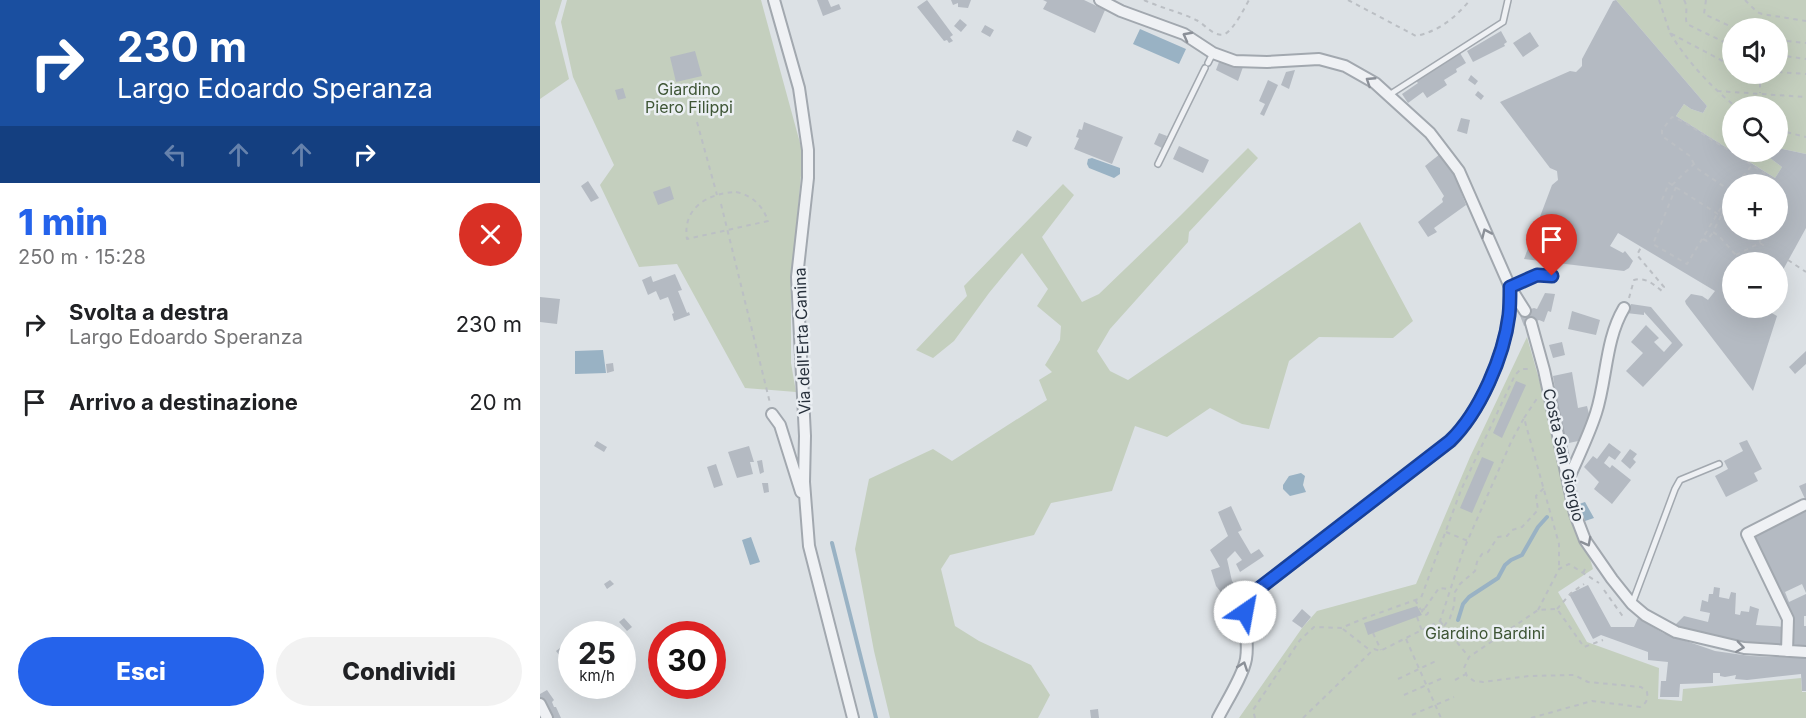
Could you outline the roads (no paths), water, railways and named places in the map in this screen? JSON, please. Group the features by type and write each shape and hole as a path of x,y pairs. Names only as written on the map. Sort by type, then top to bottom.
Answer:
{"street":[{"name":"Via dell'Erta Canina","path":"774,0 799,88 808,150 808,178 797,277 805,424 804,482 809,546 853,718"},
{"path":"1100,0 1121,11 1184,34 1209,62 1318,59 1333,62 1375,84 1430,133 1459,171 1510,287 1525,311"},
{"path":"1218,718 1246,661 1245,612 1252,594 1457,434 1476,406 1497,361 1509,316 1510,287"},
{"path":"1569,478 1597,412 1607,356 1619,316 1624,308"},
{"name":"Costa San Giorgio","path":"1531,323 1569,478 1575,514 1585,540 1611,579 1645,615 1677,632 1726,645 1806,652"},
{"name":"Via dell'Erta Canina","path":"772,414 780,425 806,506"},
{"path":"1787,651 1788,619 1745,535 1804,505"},
{"path":"540,704 546,718"}],"lane":[{"path":"1389,95 1503,22 1508,0"},
{"path":"1158,164 1209,62"},
{"path":"1510,287 1537,275 1552,276"},
{"path":"1632,603 1680,480 1719,464"}],"water":[{"path":"1140,29 1186,49 1179,64 1133,44"},
{"path":"1092,158 1120,168 1120,174 1114,178 1089,168 1088,159"},
{"path":"603,350 606,373 575,374 575,351"},
{"path":"1301,473 1305,476 1303,485 1306,492 1290,496 1283,489 1283,485 1289,476"},
{"path":"1585,502 1594,518 1585,521 1579,504"},
{"path":"751,537 760,562 750,565 742,540"}],"waterway":[{"path":"1458,620 1463,604 1469,597 1498,578 1505,565 1522,555 1538,527 1547,517"},
{"path":"832,543 876,718"}],"park label":[{"name":"Giardino Piero Filippi","path":"689,98"},
{"name":"Giardino Bardini","path":"1485,633"}]}
